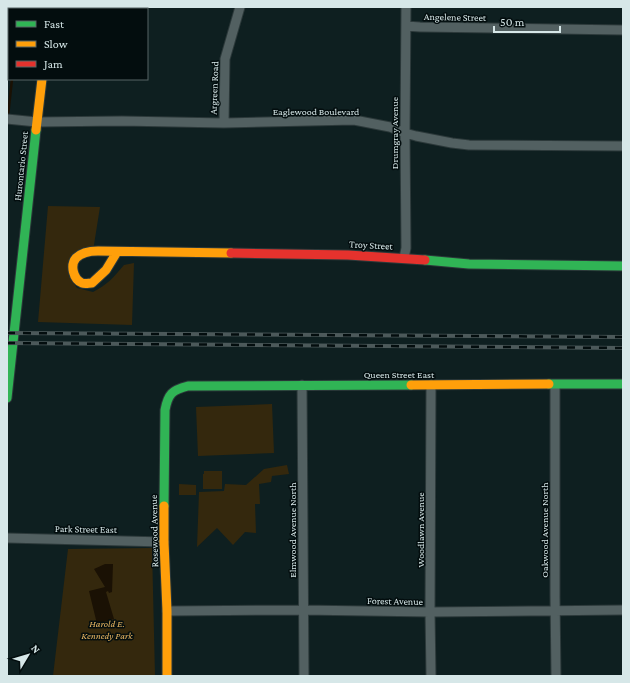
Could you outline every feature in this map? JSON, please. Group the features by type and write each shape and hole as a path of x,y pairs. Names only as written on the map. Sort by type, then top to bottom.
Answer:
{"street":[{"name":"Argreen Road","path":"224,123 225,59 240,7"},
{"name":"Drumgray Avenue","path":"404,258 406,248 406,7"},
{"name":"Angelene Street","path":"406,26 420,28 623,30"},
{"name":"Hurontario Street","path":"7,398 42,80"},
{"name":"Eaglewood Boulevard","path":"7,119 37,122 122,120 224,123 354,120 390,127 405,133 446,142 469,145 623,146"},
{"name":"Troy Street","path":"117,252 106,270 92,283 84,283 79,281 76,277 72,268 73,261 79,255 86,252 117,252 348,254 469,264 623,266"},
{"name":"Queen Street East","path":"176,389 188,386 623,384"},
{"name":"Elmwood Avenue North","path":"302,385 304,676"},
{"name":"Woodlawn Avenue","path":"431,385 431,676"},
{"name":"Oakwood Avenue North","path":"555,385 556,676"},
{"name":"Rosewood Avenue","path":"167,676 167,611 164,542 165,410 169,395 176,389"},
{"name":"Park Street East","path":"7,538 164,542"},
{"name":"Forest Avenue","path":"167,611 303,610 430,612 623,610"}],"green space":[{"path":"48,206 100,207 93,251 87,250 69,276 77,288 93,292 102,287 124,265 134,263 132,325 38,322"},
{"path":"272,404 274,453 198,456 196,407"},
{"path":"287,465 289,474 272,476 271,482 259,484 260,504 255,504 256,533 245,532 233,545 217,528 197,547 199,492 224,491 225,484 246,485 264,469"},
{"path":"204,471 222,471 222,489 203,489"},
{"path":"179,484 196,485 196,495 179,495"},
{"name":"Harold E. Kennedy Park","path":"152,548 155,676 53,676 68,549"}],"shaded area":[{"path":"105,564 113,564 112,592 106,592 114,619 97,624 89,591 105,587 94,569"}],"waterway":[{"path":"8,116 12,80"}],"railway":[{"path":"7,333 623,337"},
{"path":"7,343 623,348"}],"traffic: fast":[{"path":"7,398 36,130"},
{"path":"425,260 469,264 623,266"},
{"path":"549,384 623,384"},
{"path":"164,506 165,410 169,396 178,389 188,386 411,385"}],"traffic: slow":[{"path":"36,130 42,80"},
{"path":"117,252 106,270 92,283 82,283 76,278 73,272 74,261 81,254 89,252 98,251 231,253"},
{"path":"411,385 549,384"},
{"path":"164,506 167,676"}],"traffic: jam":[{"path":"231,253 348,255 425,260"}]}
